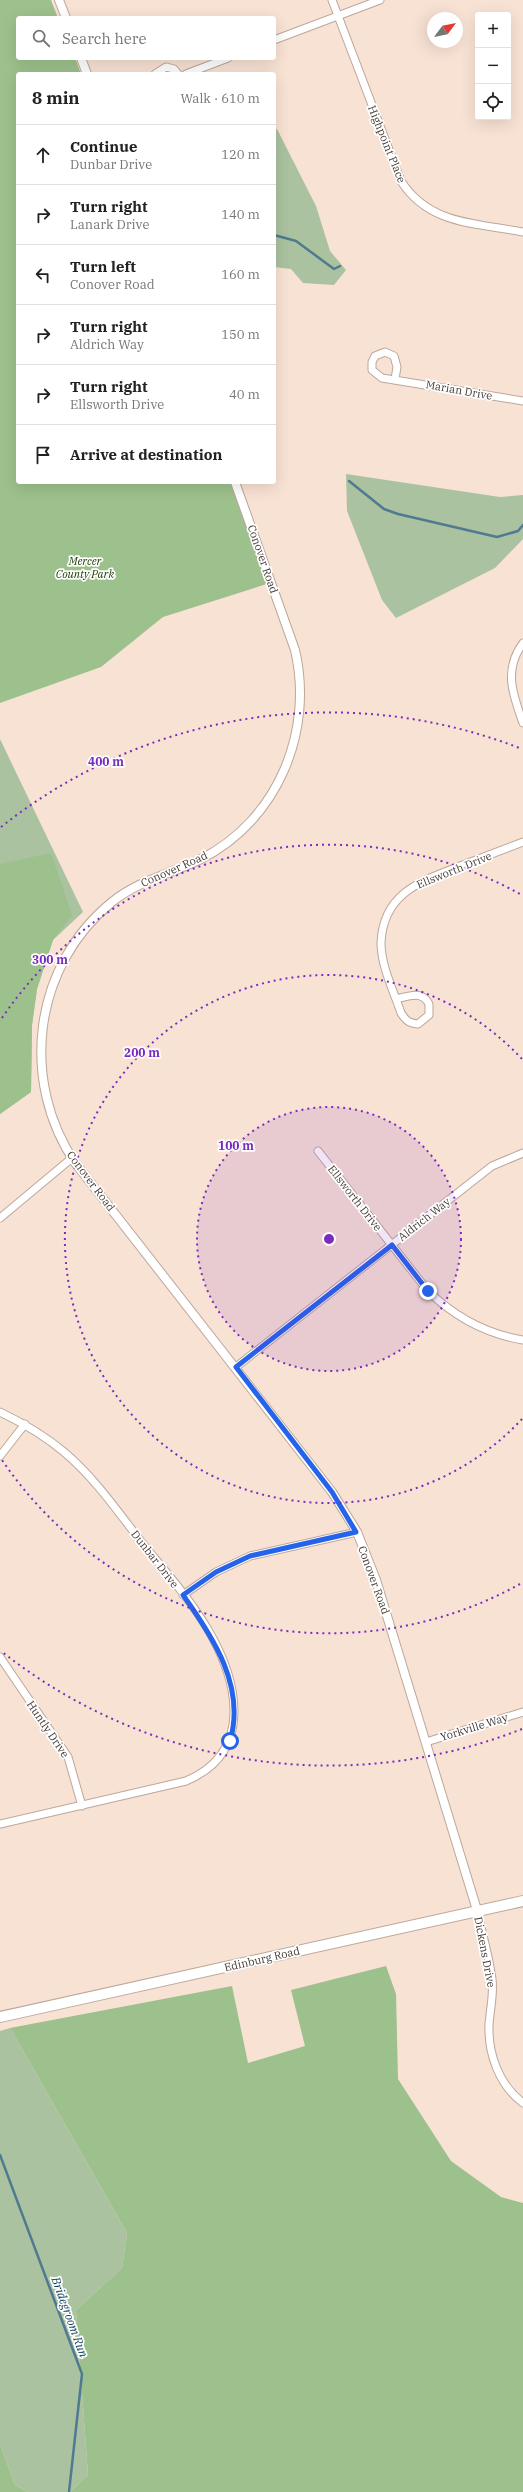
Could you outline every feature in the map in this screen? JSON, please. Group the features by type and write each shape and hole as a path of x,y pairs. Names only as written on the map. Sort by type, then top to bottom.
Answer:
{"main road":[{"name":"Edinburg Road","path":"0,2016 523,1901"}],"street":[{"path":"59,0 65,16"},
{"name":"Highpoint Place","path":"332,0 401,181 416,202 437,215 523,232"},
{"path":"276,39 380,0"},
{"path":"82,60 86,72"},
{"path":"191,72 223,60"},
{"path":"158,72 166,67 174,69 176,72"},
{"name":"Marian Drive","path":"395,379 523,401"},
{"name":"Conover Road","path":"236,484 295,650 299,668 301,704 296,739 272,793 248,824 219,848 202,858 146,881 113,901 83,930 60,965 46,1005 40,1042 46,1100 54,1122 72,1158 332,1492 356,1532 376,1580 477,1910"},
{"path":"523,643 514,659 510,682 523,723"},
{"name":"Ellsworth Drive","path":"396,999 414,994 421,995 429,1004 429,1015 418,1024 407,1021 396,999 385,968 381,944 386,918 400,897 420,881 523,842"},
{"name":"Ellsworth Drive","path":"318,1151 428,1291 456,1315 492,1333 523,1340"},
{"name":"Aldrich Way","path":"236,1367 492,1166 523,1153"},
{"path":"0,1218 72,1158"},
{"name":"Dunbar Drive","path":"0,1412 25,1424 45,1437 80,1467 183,1595 206,1627 225,1665 230,1684 235,1716 230,1741 216,1762 198,1776 186,1781 0,1824"},
{"path":"0,1456 25,1424"},
{"path":"183,1595 216,1572 250,1556 356,1532"},
{"name":"Huntly Drive","path":"0,1657 68,1757 82,1806"},
{"name":"Yorkville Way","path":"426,1742 523,1712"},
{"name":"Dickens Drive","path":"477,1910 492,1979 493,1993 489,2023 491,2054 502,2080 523,2104"}],"green space":[{"name":"Mercer County Park","path":"0,0 51,0 57,16 16,16 16,60 76,60 80,72 16,72 16,484 235,484 270,583 163,617 101,667 0,703"},
{"path":"276,129 316,206 330,251 346,270 334,285 303,283 291,269 276,267"},
{"path":"346,474 500,497 523,495 523,539 495,568 396,618 382,600 347,511"},
{"path":"0,739 83,912 53,940 37,989 32,1025 31,1092 0,1114"},
{"path":"51,853 72,915 53,940 37,989 32,1025 31,1092 0,1114 0,864"},
{"path":"386,1966 396,1994 398,2079 451,2161 501,2197 523,2203 523,2492 70,2492 88,2475 76,2310 122,2268 127,2233 10,2028 232,1986 248,2063 305,2046 291,1990"},
{"path":"10,2028 127,2233 122,2268 76,2310 88,2475 70,2492 28,2492 15,2485 0,2444 0,2031"},
{"path":"0,2444 15,2485 28,2492 0,2492"}],"waterway":[{"path":"276,236 296,241 334,269 340,266"},
{"path":"349,481 384,509 398,514 497,537 518,531 523,525"},
{"name":"Bridegroom Run","path":"0,2155 82,2374 69,2492"}],"route":[{"path":"230,1741 235,1716 234,1704 225,1665 216,1644 206,1627 183,1595 216,1572 250,1556 356,1532 345,1511 332,1492 236,1367 392,1245 428,1291"}]}
